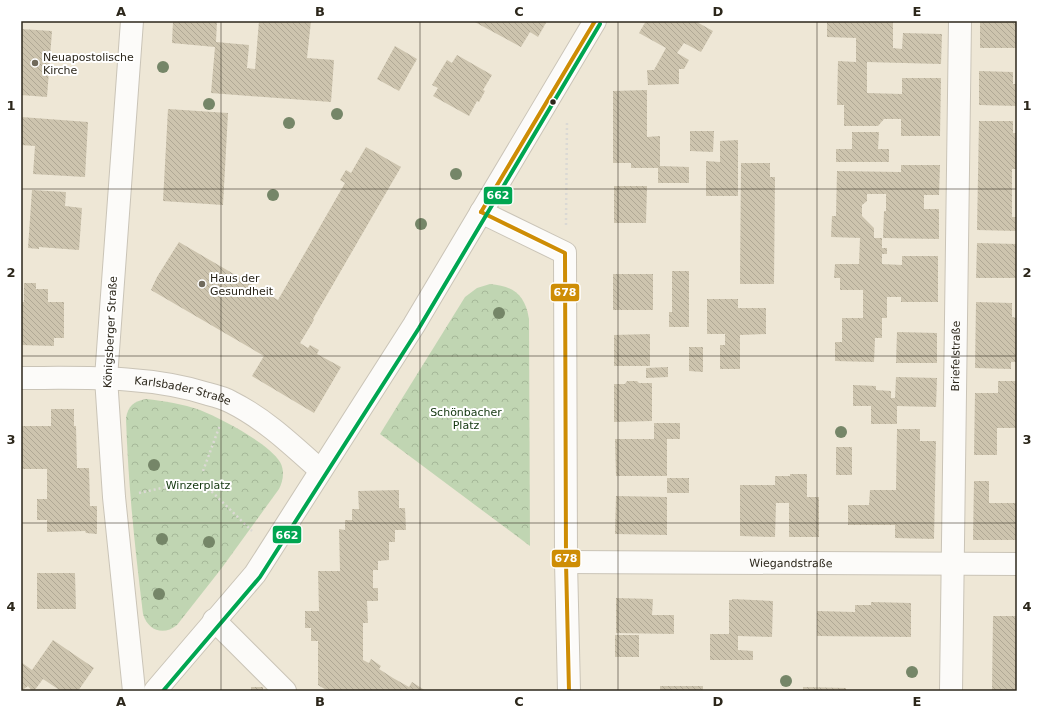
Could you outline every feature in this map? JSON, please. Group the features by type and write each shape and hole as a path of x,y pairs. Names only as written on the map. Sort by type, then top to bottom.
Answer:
{"street":[{"name":"Königsberger Straße","path":"132,21 106,378 114,497 134,691"},
{"path":"155,691 214,620 255,574 414,325 595,21"},
{"name":"Briefelstraße","path":"951,691 960,21"},
{"path":"481,212 565,253 566,562 569,691"},
{"name":"Karlsbader Straße","path":"21,378 106,378 168,385 195,390 230,401 267,424 320,470"},
{"name":"Wiegandstraße","path":"566,562 1017,564"},
{"path":"214,620 285,691"}],"path":[{"path":"565,253 568,113"},
{"path":"203,471 230,401"},
{"path":"114,497 185,483"},
{"path":"208,488 250,530 276,540"}],"green space":[{"name":"Schönbacher Platz","path":"490,284 506,287 517,293 525,304 529,319 530,546 380,434 465,297 477,288"},
{"name":"Winzerplatz","path":"146,399 194,408 232,425 266,447 280,462 283,472 282,483 279,489 221,569 177,625 162,631 153,628 145,620 143,614 128,467 126,418 128,410 138,401"}],"building":[{"path":"173,21 217,21 216,42 249,45 247,68 255,69 259,21 311,21 307,58 334,60 331,102 211,93 215,47 172,43"},
{"path":"473,21 547,21 538,37 530,32 521,47"},
{"path":"646,21 695,21 713,31 701,52 684,43 677,53 689,60 684,69 679,69 679,84 648,85 647,70 654,70 666,48 639,33"},
{"path":"827,21 893,21 893,48 902,49 903,33 942,34 941,64 867,62 867,93 902,94 902,78 941,78 940,136 901,136 901,119 884,119 878,126 844,126 844,105 837,105 838,61 856,62 856,38 827,37"},
{"path":"980,21 1017,21 1016,48 980,48"},
{"name":"Neuapostolische Kirche","path":"21,29 52,31 47,97 21,95"},
{"path":"395,46 417,59 399,91 377,79"},
{"path":"457,55 492,75 483,90 485,91 479,102 477,101 469,116 433,96 438,88 432,85 447,60 452,63"},
{"path":"979,71 1013,72 1013,84 1017,84 1017,106 979,105"},
{"path":"647,90 647,137 660,136 660,166 689,167 689,183 658,183 658,168 631,168 631,163 613,163 613,91"},
{"path":"168,109 228,113 223,205 163,201"},
{"path":"21,117 88,122 85,177 33,174 35,146 21,145"},
{"path":"979,121 1013,121 1013,133 1017,133 1017,169 1012,169 1012,217 1017,217 1017,231 977,230"},
{"path":"690,131 714,131 713,152 690,151"},
{"path":"852,132 879,132 878,149 889,149 889,162 836,162 836,149 852,149"},
{"path":"738,140 738,196 706,196 706,161 720,162 720,141"},
{"name":"Haus der Gesundheit","path":"366,147 401,167 300,343 308,348 310,345 319,350 317,354 341,367 314,413 252,376 264,356 151,290 157,277 179,242 278,300 345,183 340,180 346,170 351,173"},
{"path":"741,163 770,163 770,177 775,177 774,284 740,284"},
{"path":"901,165 940,165 939,195 924,195 924,209 939,209 939,239 883,238 886,194 867,194 867,201 862,205 862,216 874,228 874,238 882,238 882,248 887,248 887,254 882,254 882,264 902,265 902,256 938,256 938,302 901,302 901,297 887,297 887,318 882,318 882,338 875,338 874,362 835,361 835,342 842,342 842,318 863,318 863,290 840,290 840,278 834,278 835,264 859,264 860,238 831,237 832,216 836,216 837,171 901,172"},
{"path":"614,186 647,186 646,223 614,223"},
{"path":"32,190 66,192 65,206 82,208 79,250 39,247 39,249 28,248"},
{"path":"977,243 1017,244 1017,278 976,278"},
{"path":"672,271 689,271 689,327 669,327 669,312 672,312"},
{"path":"613,274 653,274 653,310 613,310"},
{"path":"24,283 36,283 36,289 48,289 48,302 64,302 64,338 54,338 54,346 21,345 21,302 24,302"},
{"path":"707,299 738,299 738,308 766,308 766,334 740,335 740,369 720,369 720,345 725,345 725,334 707,334"},
{"path":"976,302 1012,303 1012,317 1017,318 1017,362 1011,362 1011,369 975,368"},
{"path":"897,332 937,333 937,363 896,363"},
{"path":"650,334 650,366 614,366 614,335"},
{"path":"689,347 703,347 703,372 689,371"},
{"path":"668,367 668,377 646,378 646,368"},
{"path":"896,377 937,378 936,407 897,406 897,424 871,424 871,406 853,406 853,385 876,386 876,390 891,391 891,398 895,398"},
{"path":"627,381 652,383 652,421 614,422 614,384 625,384"},
{"path":"998,381 1017,381 1017,428 997,428 997,455 974,455 975,393 998,393"},
{"path":"51,409 74,409 77,468 89,468 90,506 97,506 97,534 86,533 85,531 47,532 47,520 37,520 37,499 47,499 47,469 21,469 21,426 51,426"},
{"path":"654,423 680,423 680,439 667,439 667,476 616,476 615,439 654,439"},
{"path":"897,429 920,429 920,441 936,441 934,539 895,538 895,525 848,525 848,505 869,505 870,490 896,490"},
{"path":"836,447 852,447 852,475 836,475"},
{"path":"790,474 807,474 807,497 819,497 819,537 789,537 789,503 776,503 775,537 740,536 740,485 775,485 775,476 790,476"},
{"path":"667,478 689,478 689,493 667,493"},
{"path":"974,481 989,481 989,503 1017,503 1017,540 973,540"},
{"path":"399,490 399,508 405,508 406,530 395,530 395,542 389,542 389,560 378,561 378,570 373,570 373,588 378,588 378,601 367,601 368,623 363,623 363,660 369,663 371,659 381,666 379,669 393,678 409,687 412,682 426,691 328,691 318,685 318,641 311,641 311,628 305,628 305,611 319,611 318,571 340,571 339,529 345,530 345,520 352,520 352,509 359,509 358,491"},
{"path":"616,496 667,497 667,535 615,534"},
{"path":"37,573 75,573 76,609 37,609"},
{"path":"616,598 653,599 652,615 674,615 674,634 616,633"},
{"path":"729,600 773,601 772,637 738,636 738,650 753,651 753,660 710,660 710,634 729,634"},
{"path":"871,602 911,603 911,637 817,636 817,611 855,612 855,605 871,605"},
{"path":"993,616 1017,616 1017,691 992,691"},
{"path":"615,635 639,635 639,657 615,657"},
{"path":"53,640 94,668 78,691 61,691 43,679 34,691 32,691 28,686 21,691 21,662 32,670"},
{"path":"660,686 703,686 703,691 660,691"},
{"path":"251,687 263,687 263,691 251,691"},
{"path":"803,687 846,688 846,691 803,691"}],"transit line":[{"name":"678","path":"481,212 595,21"},
{"name":"662","path":"163,691 260,577 419,328 600,24"},
{"name":"678","path":"481,212 565,253 566,562 569,691"}],"place":[{"name":"Neuapostolische Kirche","path":"35,63"},
{"name":"Haus der Gesundheit","path":"202,284"}]}
